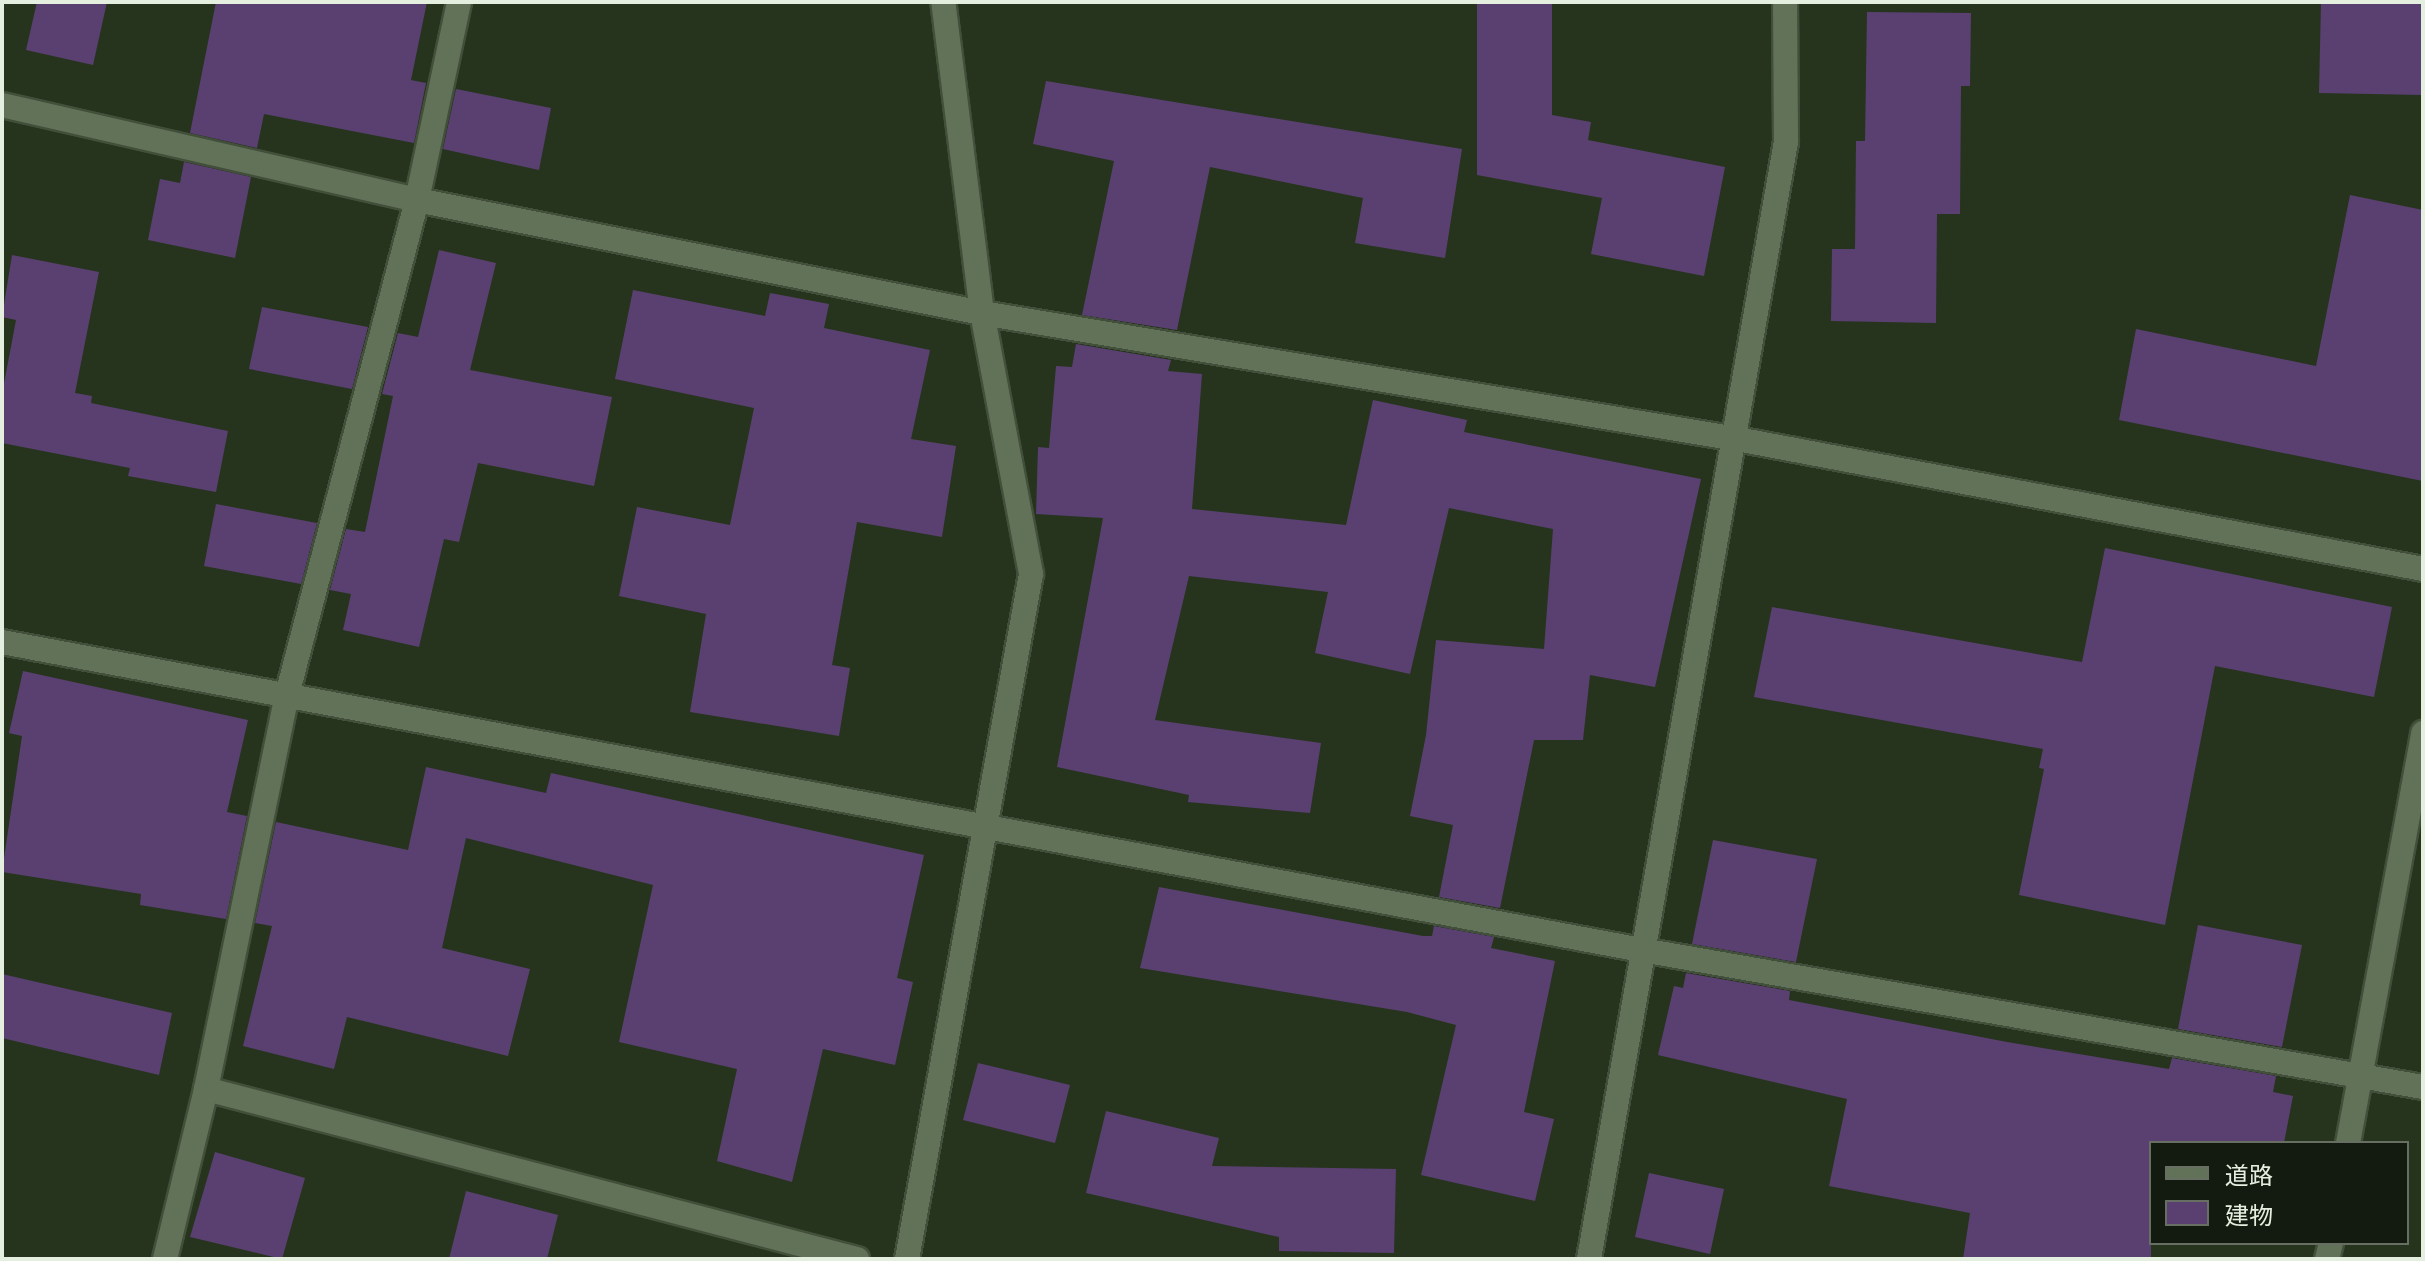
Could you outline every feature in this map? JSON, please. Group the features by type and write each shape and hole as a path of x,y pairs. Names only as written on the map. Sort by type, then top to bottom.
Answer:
{"street":[{"path":"165,1259 206,1089 286,699 417,200 459,2"},
{"path":"907,1259 1031,574 982,313 943,2"},
{"path":"1589,1259 1642,950 1737,439 1786,142 1785,2"},
{"path":"2,105 417,200 982,313 1737,439 2423,569"},
{"path":"2,642 286,699 1642,950 2423,1087"},
{"path":"2348,1141 2423,733"},
{"path":"206,1089 857,1259"}],"building":[{"path":"37,2 107,2 93,65 26,50"},
{"path":"216,2 427,2 411,80 426,83 414,143 264,114 257,148 190,133"},
{"path":"1477,2 1552,2 1552,115 1591,122 1588,140 1725,167 1704,276 1591,254 1602,198 1477,175"},
{"path":"2321,2 2423,2 2423,95 2319,93"},
{"path":"1867,12 1971,13 1970,86 1961,86 1960,214 1937,214 1936,323 1831,321 1832,249 1855,249 1856,141 1865,141"},
{"path":"1046,81 1462,149 1445,258 1355,243 1363,198 1210,167 1177,330 1082,315 1114,161 1033,144"},
{"path":"456,89 551,108 539,170 443,149"},
{"path":"184,162 251,177 235,258 148,240 160,179 180,183"},
{"path":"2350,195 2423,210 2423,481 2119,420 2136,329 2316,366"},
{"path":"439,250 496,263 470,370 612,397 594,486 478,463 459,542 444,539 419,647 343,630 351,594 330,590 346,529 365,532 393,396 382,394 398,333 418,337"},
{"path":"12,255 99,272 75,393 92,396 91,403 228,431 216,492 128,476 130,468 2,443 2,394 16,320 2,317"},
{"path":"633,290 765,316 770,293 829,304 824,328 930,350 911,439 956,446 942,537 857,522 832,665 850,668 839,736 690,712 706,614 619,596 637,507 730,525 754,408 615,379"},
{"path":"262,307 368,327 352,389 249,369"},
{"path":"1076,344 1171,360 1168,371 1202,374 1192,509 1346,525 1373,400 1467,420 1464,432 1701,479 1655,687 1590,675 1583,740 1534,740 1500,908 1439,897 1453,825 1410,816 1426,735 1436,640 1544,649 1553,529 1449,508 1410,674 1315,653 1328,592 1189,576 1155,720 1321,743 1310,813 1188,802 1189,795 1057,767 1103,518 1036,514 1038,447 1049,448 1056,366 1072,367"},
{"path":"216,504 317,523 301,584 204,566"},
{"path":"2105,548 2392,607 2374,697 2215,666 2165,925 2019,895 2044,769 2039,768 2043,749 1754,697 1772,607 2082,662"},
{"path":"23,671 248,720 227,812 247,816 226,919 140,905 141,894 2,872 22,736 9,733"},
{"path":"426,767 546,793 551,773 924,855 897,978 913,982 895,1065 823,1049 792,1182 717,1161 737,1069 619,1042 653,885 466,838 442,948 530,969 508,1056 347,1017 334,1069 243,1046 272,926 255,923 276,822 408,850"},
{"path":"1713,840 1817,859 1796,962 1692,944"},
{"path":"1159,887 1423,936 1432,936 1434,926 1494,937 1491,948 1555,961 1524,1112 1554,1119 1535,1201 1421,1175 1456,1025 1407,1012 1140,968"},
{"path":"2198,925 2302,945 2282,1047 2178,1029"},
{"path":"1686,973 1790,991 1789,1000 2007,1042 2169,1069 2172,1058 2276,1076 2273,1092 2293,1096 2284,1141 2149,1141 2151,1259 1963,1259 1970,1213 1829,1186 1847,1099 1658,1055 1674,986 1683,988"},
{"path":"2,974 172,1013 159,1075 2,1038"},
{"path":"978,1063 1070,1085 1055,1143 963,1120"},
{"path":"1106,1111 1219,1138 1212,1166 1396,1169 1394,1253 1279,1251 1279,1237 1086,1193"},
{"path":"215,1152 305,1178 282,1259 190,1237"},
{"path":"1649,1173 1724,1189 1710,1254 1635,1237"},
{"path":"466,1191 558,1215 547,1259 449,1259"}]}
